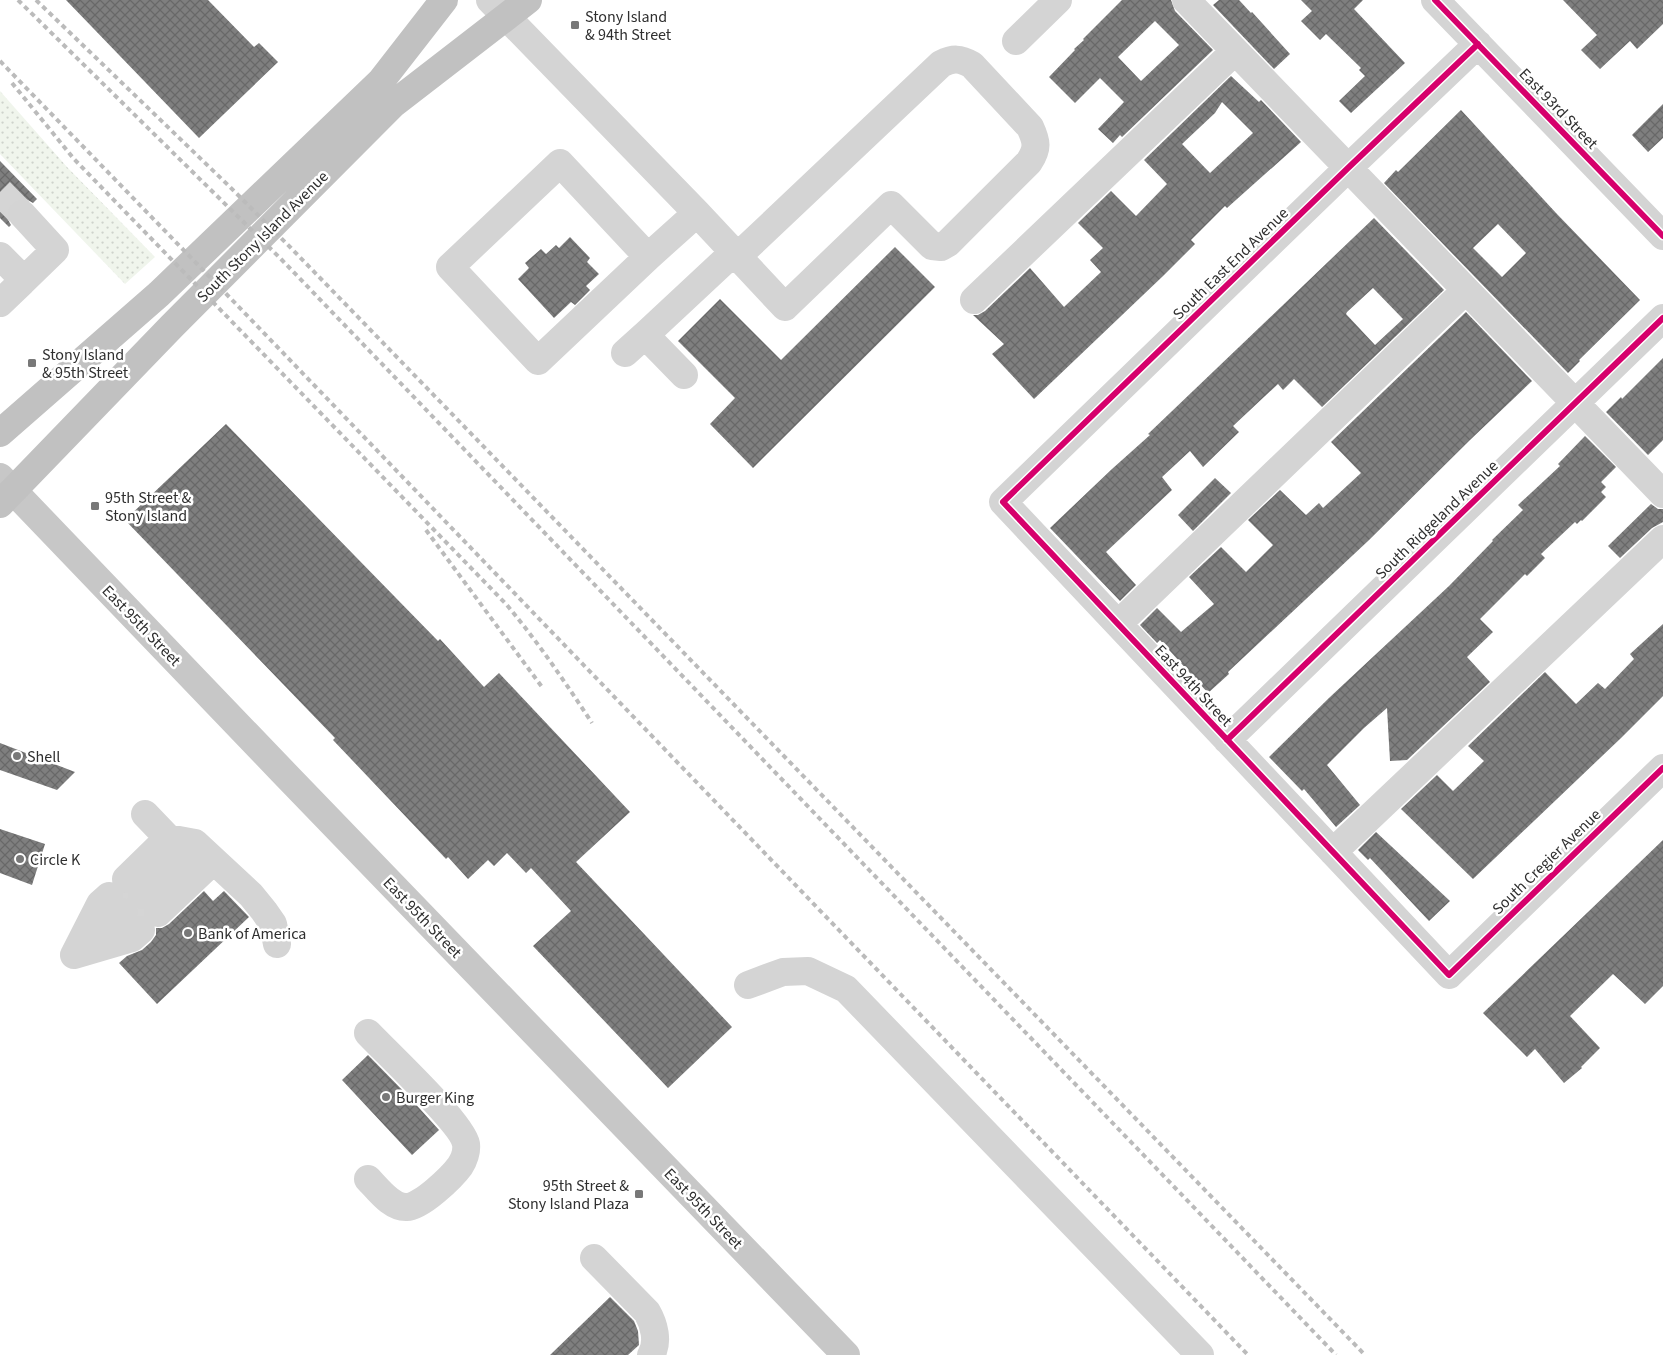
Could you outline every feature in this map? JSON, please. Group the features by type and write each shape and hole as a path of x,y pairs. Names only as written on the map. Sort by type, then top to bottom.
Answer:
{"highway":[{"name":"South Stony Island Avenue","path":"0,433 158,294 381,81 444,0"},
{"name":"South Stony Island Avenue","path":"4,491 392,105 498,8 528,0"}],"main road":[{"name":"East 95th Street","path":"4,491 288,778 846,1355"}],"street":[{"path":"1016,42 1058,0"},
{"path":"1186,0 1663,494"},
{"name":"East 93rd Street","path":"1435,0 1663,236"},
{"path":"498,8 697,213 736,254 785,307 891,206 932,246 941,247 948,243 1029,162 1035,152 1036,140 1030,127 972,65 962,59 952,59 941,64 736,254 625,354"},
{"name":"South East End Avenue","path":"1003,502 1478,44"},
{"path":"974,300 1235,51"},
{"path":"648,257 560,163 450,267 538,361 697,213"},
{"path":"0,303 55,250 22,214"},
{"path":"0,256 21,277 22,282"},
{"path":"1118,624 1466,290"},
{"name":"South Ridgeland Avenue","path":"1227,740 1663,318"},
{"path":"645,334 684,375"},
{"name":"East 94th Street","path":"1003,502 1448,975"},
{"path":"1333,852 1663,539"},
{"name":"South Cregier Avenue","path":"1448,975 1663,768"},
{"path":"145,814 192,847 251,895 272,924 278,944"},
{"path":"74,954 122,931 133,904 192,847"},
{"path":"133,904 192,847"},
{"path":"748,985 783,972 808,971 846,989 1200,1355"},
{"path":"368,1033 451,1118 466,1143 465,1155 461,1165 428,1198 416,1205 406,1208 397,1205 386,1198 368,1179"},
{"path":"594,1258 647,1312 652,1320 655,1345 651,1355"}],"shaded area":[{"path":"0,91 67,167 155,257 125,284 0,154"}],"building":[{"path":"66,0 208,0 254,47 259,43 278,62 199,138"},
{"path":"1122,0 1171,0 1175,11 1213,50 1122,137 1120,135 1113,143 1098,129 1124,102 1100,78 1075,103 1049,77","holes":["1155,21 1179,45 1141,81 1118,57"]},
{"path":"1219,0 1239,0 1290,54 1274,69 1213,5"},
{"path":"1301,0 1363,0 1354,9 1405,63 1351,113 1339,101 1365,76 1359,70 1361,68 1326,34 1320,40 1301,21 1312,11"},
{"path":"1563,0 1663,0 1663,24 1637,49 1630,41 1600,69 1581,50 1597,35"},
{"path":"1231,76 1259,102 1261,100 1301,142 1227,208 1225,206 1191,240 1195,244 1034,399 992,354 1004,344 973,315 978,315 985,311 1030,268 1064,307 1101,272 1090,260 1103,248 1078,223 1111,191 1136,216 1167,184 1144,160","holes":["1222,102 1253,133 1210,173 1182,144 1215,113"]},
{"path":"1663,104 1663,138 1648,152 1632,135"},
{"path":"1461,110 1640,300 1568,373 1384,183 1396,170 1398,172","holes":["1498,224 1526,253 1502,277 1473,248"]},
{"path":"0,161 37,199 33,203 26,199 19,199 11,203 7,210 7,218 11,225 9,227 0,218"},
{"path":"1374,218 1444,290 1322,407 1294,379 1283,390 1278,384 1233,426 1239,432 1203,467 1190,451 1162,477 1172,490 1106,552 1136,585 1120,601 1050,528 1150,435 1148,434","holes":["1373,288 1403,319 1375,345 1346,314"]},
{"path":"570,237 590,258 587,262 599,274 586,286 590,290 575,305 571,302 554,318 518,279 529,268 525,263 541,249 546,254 556,245 559,248"},
{"path":"895,247 935,287 753,468 710,424 735,398 678,341 720,299 781,360"},
{"path":"1466,312 1532,381 1208,693 1160,640 1157,643 1140,625 1157,608 1181,632 1214,604 1189,577 1221,547 1246,572 1273,545 1248,520 1280,490 1306,515 1319,503 1323,508 1361,473 1331,442"},
{"path":"1663,358 1663,440 1648,455 1606,412 1621,397 1622,399"},
{"path":"226,424 438,641 440,639 484,687 499,673 630,812 576,862 732,1027 668,1088 533,946 571,911 531,868 526,873 507,853 494,866 488,860 468,879 448,857 446,859 333,740 335,738 125,520"},
{"path":"1585,436 1616,467 1601,482 1606,487 1601,492 1606,497 1582,521 1577,524 1575,522 1541,554 1545,558 1527,576 1525,574 1480,619 1493,632 1467,657 1490,682 1407,760 1390,761 1387,708 1364,728 1327,765 1360,805 1336,827 1304,789 1302,791 1269,757 1449,586 1523,510 1518,505 1560,466 1558,464"},
{"path":"1215,478 1231,493 1193,531 1178,515"},
{"path":"1651,504 1658,509 1663,509 1663,522 1652,528 1620,558 1608,546"},
{"path":"1663,624 1663,696 1473,879 1401,809 1437,775 1453,791 1484,761 1468,746 1545,672 1576,704 1598,683 1605,689 1634,659 1630,654"},
{"name":"Shell","path":"0,743 75,772 57,790 0,770"},
{"name":"Circle K","path":"0,829 45,844 32,885 0,873"},
{"path":"1376,832 1450,901 1429,921 1370,858 1368,860 1358,850"},
{"path":"1663,840 1663,986 1645,1004 1613,974 1570,1016 1600,1048 1582,1068 1564,1083 1535,1049 1527,1057 1483,1013"},
{"name":"Bank of America","path":"204,891 213,901 224,891 249,917 157,1004 119,963 127,956 142,950 156,935 156,928 162,928 169,924"},
{"name":"Burger King","path":"368,1055 439,1130 412,1155 342,1080"},
{"path":"610,1297 634,1321 638,1331 639,1345 628,1355 550,1355"}],"tunnel":[{"path":"0,192 22,214"},
{"path":"117,904 134,887"},
{"path":"133,921 150,904"}],"railway":[{"path":"18,0 281,259 1336,1355"},
{"path":"36,0 291,248 1365,1355"},
{"path":"0,61 1248,1355"},
{"path":"12,83 74,159 506,604 551,662 592,723"},
{"path":"426,530 542,687"}],"cycle path":[{"path":"1435,0 1663,236"},
{"path":"1478,44 1003,502 1449,975 1663,768"},
{"path":"1227,740 1663,318"}],"place":[{"name":"Stony Island & 94th Street","path":"575,25"},
{"name":"Stony Island & 95th Street","path":"32,363"},
{"name":"95th Street & Stony Island","path":"95,506"},
{"name":"Shell","path":"17,756"},
{"name":"Circle K","path":"20,859"},
{"name":"Bank of America","path":"188,933"},
{"name":"Burger King","path":"386,1097"},
{"name":"95th Street & Stony Island Plaza","path":"639,1194"}]}
